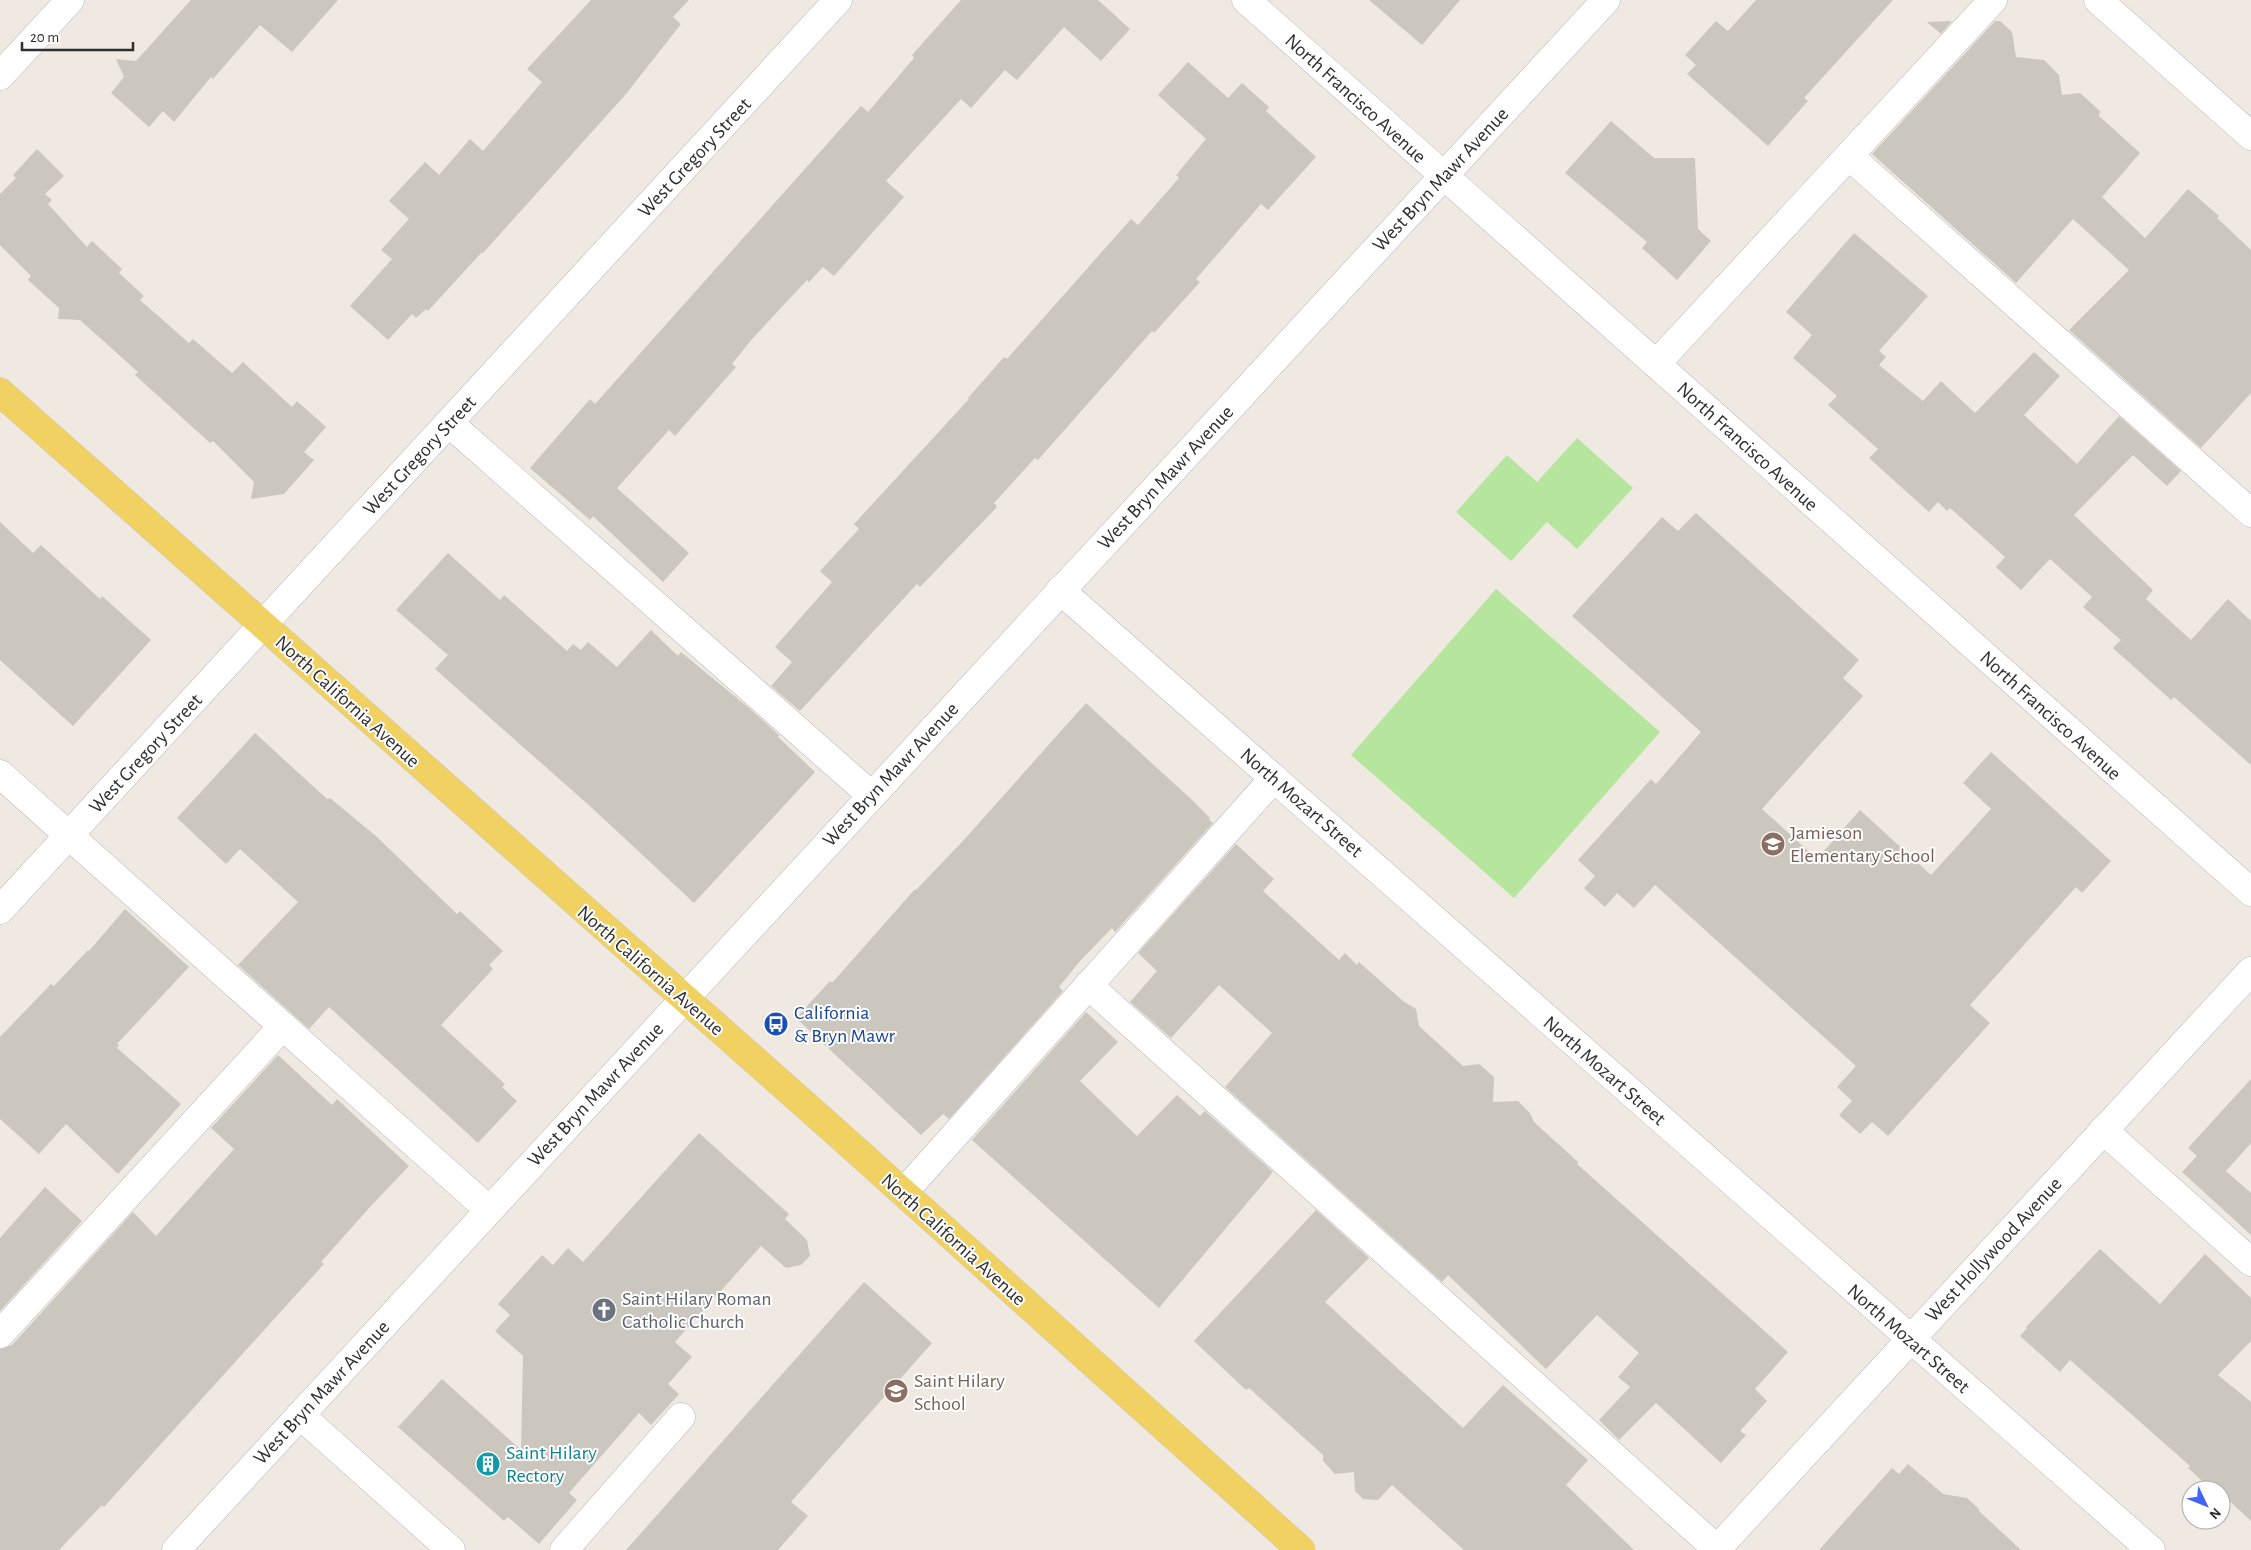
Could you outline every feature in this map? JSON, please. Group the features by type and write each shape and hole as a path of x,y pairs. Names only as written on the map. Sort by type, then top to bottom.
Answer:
{"main road":[{"name":"North California Avenue","path":"0,392 902,1192 1301,1550"}],"street":[{"path":"0,76 70,0"},
{"name":"West Gregory Street","path":"0,910 838,0"},
{"name":"North Francisco Avenue","path":"1246,0 2251,892"},
{"name":"West Bryn Mawr Avenue","path":"176,1550 870,795 1606,0"},
{"path":"1656,364 1993,0"},
{"path":"2098,0 2251,136"},
{"path":"1849,156 2251,513"},
{"path":"449,423 870,795"},
{"name":"North Mozart Street","path":"1060,590 2151,1550"},
{"path":"0,774 489,1210"},
{"path":"902,1192 1274,778"},
{"name":"West Hollywood Avenue","path":"1717,1550 1910,1338 2251,971"},
{"path":"1088,985 1717,1550"},
{"path":"0,1334 283,1026"},
{"path":"2103,1130 2251,1262"},
{"path":"300,1415 451,1550"},
{"path":"564,1550 681,1417"}],"green space":[{"path":"1577,438 1633,488 1577,549 1547,522 1511,561 1456,512 1507,455 1537,482"},
{"path":"1496,589 1660,732 1514,898 1351,755"}],"building":[{"path":"191,0 338,0 292,52 260,25 213,79 211,77 174,122 163,111 149,127 111,93 124,77 116,59 136,61"},
{"path":"591,0 689,0 673,17 681,24 626,94 483,253 428,311 426,309 416,318 412,314 388,340 350,306 392,259 381,250 409,219 389,201 425,162 439,175 470,139 483,151 542,82 527,69"},
{"path":"961,0 1098,0 1130,29 1101,61 1064,27 1017,80 1005,70 971,108 961,99 886,181 904,197 834,276 823,267 809,282 807,280 752,339 732,364 736,367 675,436 669,430 617,488 689,553 663,582 593,516 590,520 530,468 590,399 595,404 861,106 868,112 914,58 912,55"},
{"path":"1369,0 1460,0 1422,45"},
{"path":"1756,0 1893,0 1804,98 1808,101 1768,146 1687,74 1696,65 1685,55 1716,21 1728,31"},
{"path":"1952,21 1941,34 1927,22"},
{"path":"1995,21 2000,21 2012,32 2016,57 2044,60 2059,75 2062,95 2080,93 2100,111 2099,116 2140,153 2102,197 2145,238 2188,189 2219,216 2217,218 2251,250 2251,393 2201,448 2069,330 2129,270 2073,219 2016,283 1872,154"},
{"path":"1188,62 1228,98 1242,83 1269,107 1266,111 1316,157 1268,210 1261,204 1196,279 1200,282 1154,333 1152,331 1038,460 1035,458 994,503 997,507 920,587 917,584 800,711 771,686 792,662 775,647 832,582 820,571 859,529 854,524 969,399 1004,357 1007,359 1131,219 1138,225 1179,178 1176,175 1206,139 1158,95"},
{"path":"1611,121 1654,158 1695,158 1698,229 1711,241 1677,280 1642,248 1647,242 1565,173"},
{"path":"37,149 64,176 45,194 52,200 48,204 87,247 92,241 122,269 119,273 144,296 140,300 189,343 193,339 232,373 243,362 292,407 297,401 326,427 304,452 314,460 284,494 251,499 254,482 213,441 210,443 135,375 138,372 80,320 58,319 59,308 28,280 31,276 0,245 0,194 16,178 13,175"},
{"path":"1854,233 1928,296 1879,351 1886,357 1879,365 1923,401 1941,381 1975,413 2034,352 2060,376 2024,415 2077,464 2119,416 2181,471 2167,486 2133,455 2074,515 2153,590 2146,599 2191,640 2228,599 2251,621 2251,765 2174,697 2171,700 2113,648 2121,640 2083,607 2092,597 2050,559 2021,590 1996,567 2005,557 1950,508 1947,511 1938,502 1929,512 1869,458 1878,449 1828,405 1837,396 1793,358 1812,335 1786,312"},
{"path":"1696,513 1859,660 1843,678 1863,696 1762,809 1817,859 1860,810 1931,875 1991,809 1963,783 1991,752 2111,861 2082,893 2076,887 1970,1005 1990,1023 1888,1136 1872,1122 1860,1134 1839,1115 1852,1101 1837,1087 1856,1066 1655,885 1634,908 1617,893 1605,907 1584,888 1595,876 1578,860 1651,779 1656,784 1701,732 1572,616 1662,517 1678,531"},
{"path":"0,522 33,553 41,545 100,599 102,596 151,640 73,726 0,660"},
{"path":"448,553 500,600 504,595 567,651 573,644 581,650 588,642 617,667 651,630 678,656 681,652 750,709 779,735 778,737 815,772 694,903 592,808 435,669 448,655 396,610"},
{"path":"1086,703 1191,799 1213,823 1115,932 1112,928 1080,961 1059,987 1063,991 949,1119 943,1114 921,1135 796,1018 830,981 832,983 915,889 962,842"},
{"path":"255,733 327,799 330,798 377,837 457,914 460,911 503,951 489,965 493,969 441,1025 505,1084 502,1087 517,1101 478,1143 329,1007 309,1029 238,965 298,902 240,849 226,864 177,818"},
{"path":"1236,844 1274,879 1263,891 1339,960 1345,953 1357,965 1359,962 1403,1001 1416,1009 1419,1026 1463,1066 1479,1064 1494,1077 1493,1102 1518,1101 1530,1113 1534,1122 1578,1162 1577,1164 1788,1352 1755,1389 1767,1401 1740,1431 1746,1435 1721,1463 1656,1403 1619,1440 1599,1420 1630,1387 1618,1377 1639,1353 1597,1315 1546,1369 1448,1275 1442,1282 1225,1087 1272,1033 1219,985 1171,1038 1130,1002 1157,971 1138,953"},
{"path":"125,909 189,967 117,1044 119,1045 117,1048 181,1104 118,1174 66,1124 39,1154 0,1119 0,1037 51,984 54,986 89,951"},
{"path":"1086,1012 1118,1042 1080,1081 1137,1136 1177,1095 1200,1116 1205,1111 1273,1172 1159,1308 972,1140"},
{"path":"278,1055 332,1105 337,1099 409,1166 321,1262 324,1264 104,1507 102,1505 59,1550 0,1550 0,1349 12,1345 133,1212 156,1236 234,1149 211,1128"},
{"path":"2251,1079 2251,1143 2226,1171 2251,1193 2251,1235 2182,1172 2197,1156 2188,1148"},
{"name":"Saint Hilary Roman Catholic Church","path":"699,1133 789,1214 785,1219 807,1240 810,1256 801,1265 786,1268 761,1246 675,1342 692,1357 668,1384 679,1394 651,1425 639,1413 569,1493 577,1500 539,1544 508,1517 504,1521 398,1427 442,1379 521,1450 523,1356 495,1331 510,1315 498,1304 542,1255 553,1265 568,1248 583,1262"},
{"path":"45,1187 82,1221 0,1311 0,1238"},
{"path":"1316,1210 1369,1258 1325,1302 1463,1428 1503,1385 1588,1460 1566,1485 1634,1550 1464,1550 1392,1485 1378,1500 1363,1499 1355,1491 1354,1472 1335,1474 1323,1461 1323,1455 1249,1388 1246,1390 1194,1341"},
{"path":"2100,1249 2160,1304 2205,1254 2251,1298 2251,1341 2218,1375 2251,1402 2251,1521 2231,1502 2231,1480 2201,1480 2188,1468 2190,1466 2070,1360 2060,1372 2020,1336 2026,1327"},
{"path":"864,1282 932,1343 791,1502 808,1516 778,1550 626,1550"},
{"path":"1908,1464 1943,1494 1967,1498 2021,1550 1819,1550 1892,1468 1899,1474"}],"place":[{"name":"Jamieson Elementary School","path":"1773,844"},
{"name":"California & Bryn Mawr","path":"776,1024"},
{"name":"Saint Hilary Roman Catholic Church","path":"604,1310"},
{"name":"Saint Hilary School","path":"896,1391"},
{"name":"Saint Hilary Rectory","path":"488,1464"}]}
